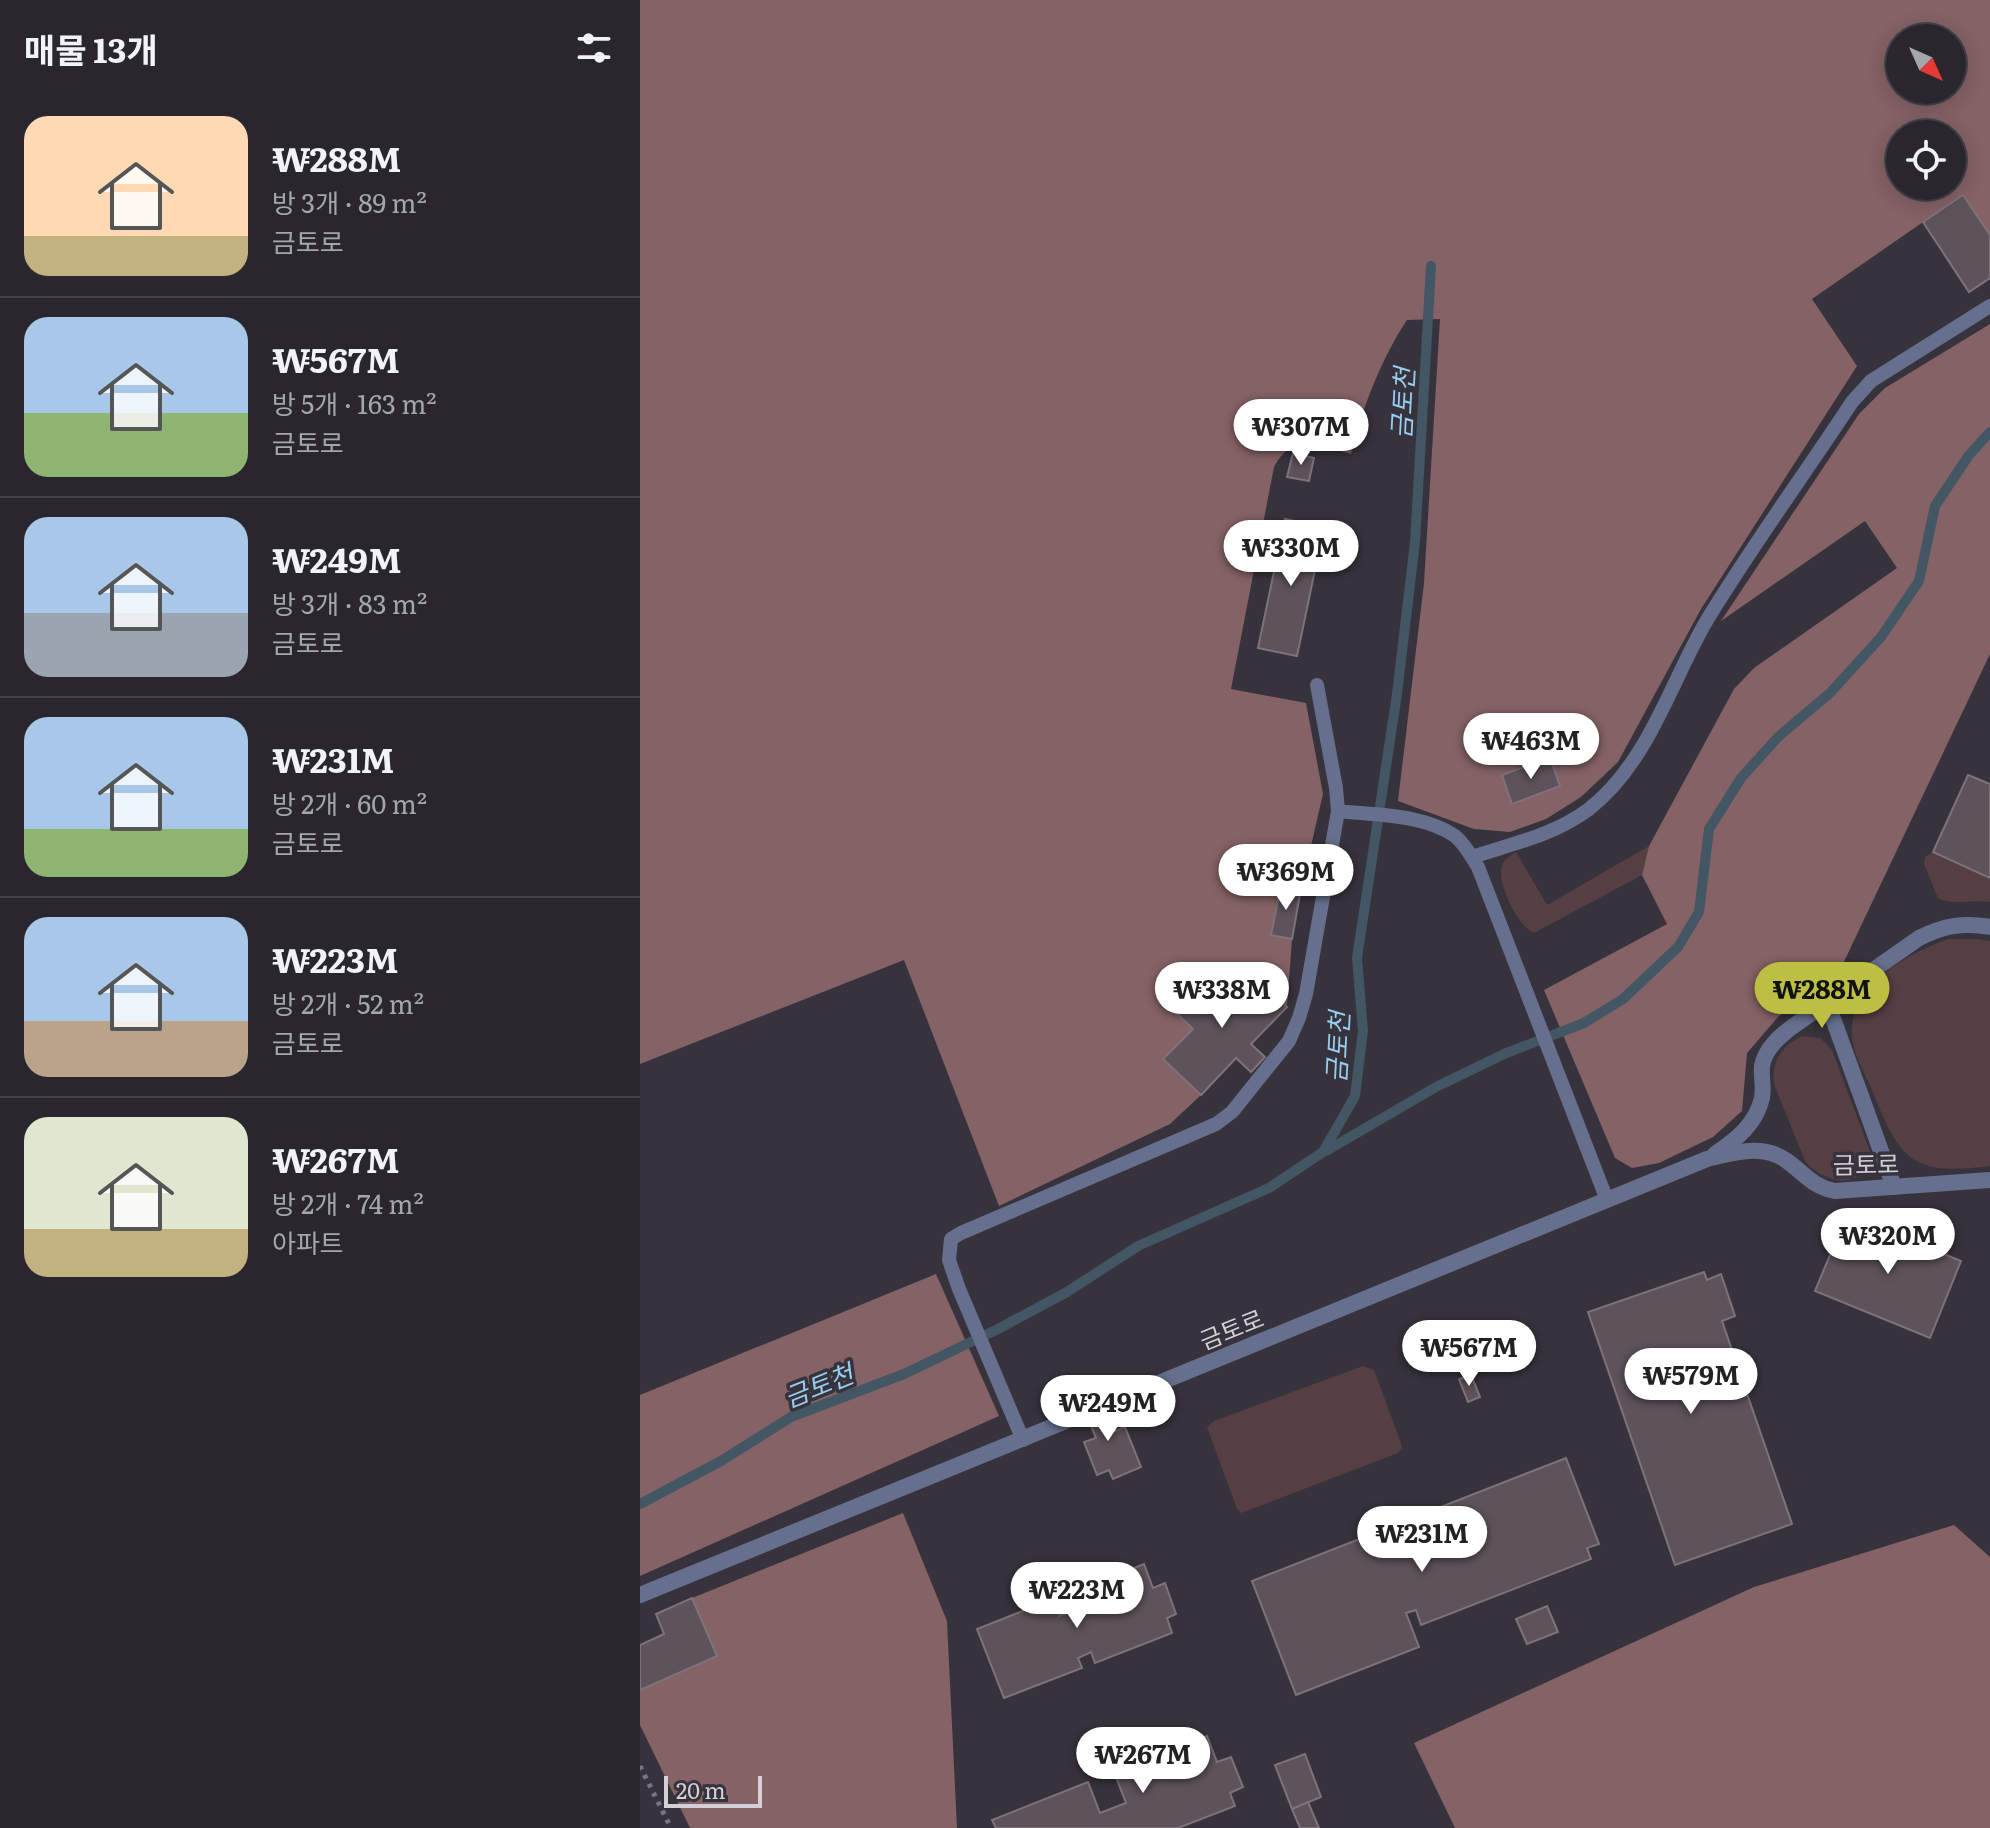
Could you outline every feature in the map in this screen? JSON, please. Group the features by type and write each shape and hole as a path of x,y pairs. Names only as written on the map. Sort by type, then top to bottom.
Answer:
{"street":[{"name":"금토로","path":"1707,1159 1750,1125 1762,1101 1762,1067 1776,1040 1936,929 1966,924 1990,927"},
{"path":"1827,1002 1894,1187"},
{"name":"금토로","path":"640,1595 1707,1159 1748,1150 1763,1151 1788,1161 1806,1179 1835,1191 1990,1180"}],"lane":[{"path":"1472,857 1556,829 1587,810 1614,786 1637,755 1707,621 1852,402 1871,381 1990,306"},
{"path":"1023,1440 959,1289 949,1260 951,1239 1216,1124 1232,1112 1289,1041 1306,994 1338,811 1317,685"},
{"path":"1338,811 1401,819 1440,828 1456,837 1472,857 1607,1200"}],"path":[{"path":"640,1766 671,1828"}],"shaded area":[{"path":"640,0 1990,0 1990,235 1966,200 1966,120 1886,120 1886,200 1955,200 1812,299 1857,366 1701,609 1618,762 1581,797 1546,819 1510,832 1474,829 1398,801 1424,583 1440,319 1407,320 1373,385 1351,454 1317,444 1299,444 1282,455 1274,467 1231,689 1306,703 1323,794 1301,889 1281,885 1271,934 1292,939 1287,1007 1248,970 1216,1003 1195,984 1172,1008 1193,1029 1163,1059 1201,1095 1170,1124 999,1206 904,960 640,1064"},
{"path":"1990,324 1990,654 1841,968 1778,1017 1747,1053 1742,1111 1713,1137 1659,1163 1632,1168 1615,1158 1544,990 1667,924 1642,875 1649,846 1734,689 1754,668 1897,568 1865,521 1721,621 1859,414 1885,388"},
{"path":"1649,846 1642,875 1534,933 1521,922 1505,893 1501,873 1503,864 1516,852 1547,905"},
{"path":"1933,852 1990,878 1990,902 1950,902 1938,898 1924,864 1925,857"},
{"path":"1948,939 1990,941 1990,1166 1942,1168 1925,1165 1912,1158 1891,1133 1853,1044 1853,1019 1869,988 1898,963"},
{"path":"1802,1036 1820,1038 1832,1050 1871,1154 1861,1174 1852,1179 1832,1179 1805,1161 1774,1084 1774,1068 1779,1055"},
{"path":"936,1274 999,1416 640,1576 640,1395"},
{"path":"1363,1366 1374,1370 1401,1443 1398,1453 1241,1513 1207,1427 1214,1421"},
{"path":"903,1513 947,1621 957,1828 690,1828 640,1725 640,1690 717,1656 692,1598"},
{"path":"1954,1525 1990,1557 1990,1828 1455,1828 1414,1743 1754,1587"}],"building":[{"path":"1966,199 1990,235 1990,278 1969,292 1923,222 1956,200"},
{"path":"1293,453 1314,458 1309,481 1287,477"},
{"path":"1285,519 1324,527 1297,656 1258,648"},
{"path":"1550,758 1560,786 1512,804 1502,775"},
{"path":"1968,775 1990,784 1990,878 1933,852"},
{"path":"1281,885 1301,889 1292,939 1271,935"},
{"path":"1248,970 1287,1007 1251,1044 1265,1057 1251,1072 1236,1058 1201,1095 1163,1059 1193,1029 1171,1008 1195,984 1216,1003"},
{"path":"1847,1214 1961,1261 1930,1338 1815,1291"},
{"path":"1704,1272 1707,1280 1721,1274 1735,1316 1722,1321 1792,1524 1675,1565 1588,1312"},
{"path":"1471,1375 1480,1397 1468,1402 1459,1379"},
{"path":"1093,1391 1110,1433 1125,1427 1141,1467 1113,1479 1109,1470 1097,1475 1084,1442 1096,1438 1079,1397"},
{"path":"1566,1458 1599,1544 1587,1548 1591,1559 1421,1625 1416,1610 1406,1613 1419,1647 1296,1695 1252,1581 1367,1536 1370,1544 1391,1537 1387,1528"},
{"path":"1144,1564 1153,1588 1165,1583 1176,1614 1167,1618 1172,1633 1095,1663 1091,1652 1078,1658 1082,1668 1004,1698 977,1629 1053,1599 1059,1616 1075,1610 1068,1594"},
{"path":"692,1598 717,1656 640,1690 640,1645 664,1634 656,1614"},
{"path":"1547,1606 1558,1632 1527,1644 1516,1619"},
{"path":"1207,1736 1217,1762 1231,1757 1243,1787 1230,1793 1235,1806 1178,1828 996,1828 992,1820 1088,1782 1100,1813 1126,1803 1114,1772"},
{"path":"1305,1754 1321,1797 1292,1809 1275,1765"},
{"path":"1308,1802 1319,1828 1300,1828 1292,1809"}],"waterway":[{"name":"금토천","path":"640,1504 721,1461 791,1417 904,1374 998,1329 1067,1292 1138,1246 1269,1188 1323,1152 1355,1096 1363,1031 1357,958 1397,694 1415,542 1431,266"},
{"path":"1326,1151 1436,1087 1504,1054 1584,1023 1623,999 1678,947 1699,912 1709,829 1741,778 1778,737 1830,693 1881,637 1919,581 1935,506 1969,455 1990,432"}]}
